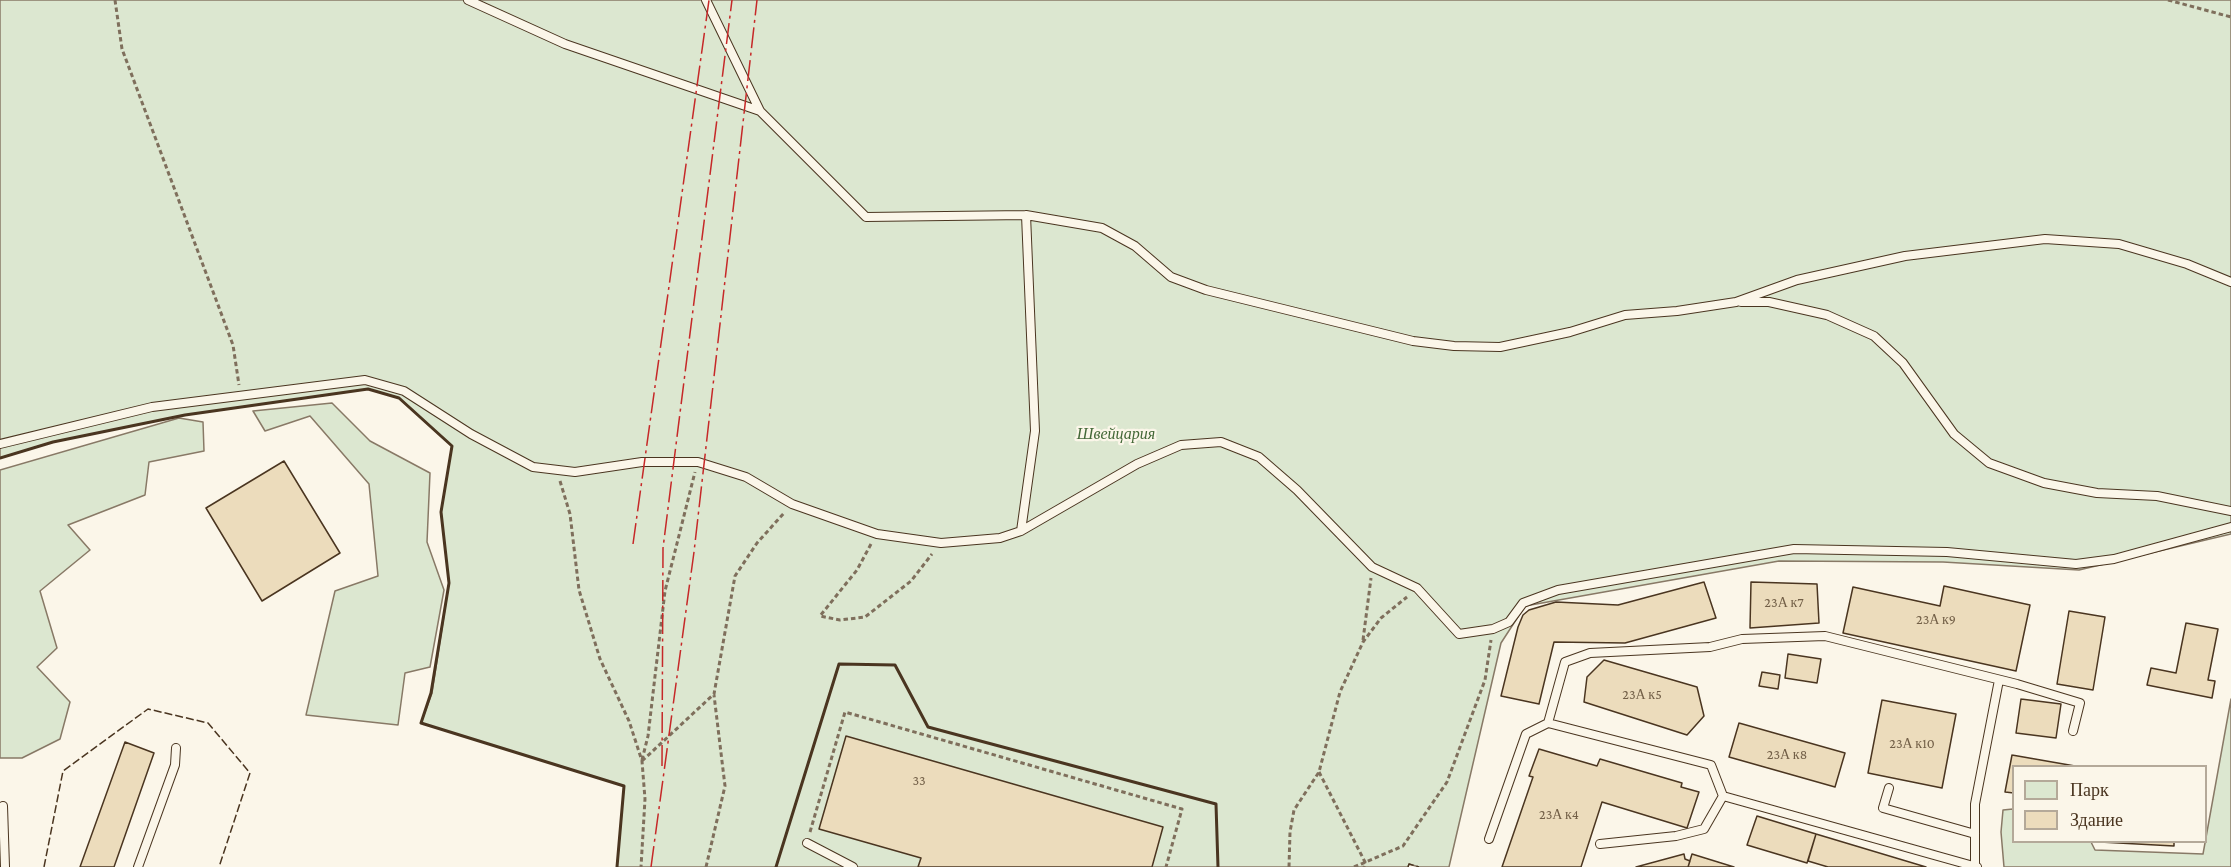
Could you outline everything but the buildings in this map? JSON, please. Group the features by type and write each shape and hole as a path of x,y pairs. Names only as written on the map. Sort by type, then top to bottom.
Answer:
{"lane":[{"path":"468,0 565,44 760,111"},
{"path":"706,0 760,111 866,217 1026,215 1102,228 1135,246 1171,277 1206,290 1413,341 1454,346 1500,346 1570,332 1625,315 1677,311 1736,302 1769,302 1827,315 1874,336 1904,363 1954,434 1989,463 2055,485 2097,493 2157,496 2231,511"},
{"path":"1021,531 1035,431 1026,215"},
{"path":"1736,302 1797,280 1905,256 2045,239 2120,244 2187,264 2231,282"},
{"path":"0,444 152,407 365,380 379,382 404,391 471,434 533,467 575,472 642,462 698,462 746,477 792,504 877,534 941,543 1000,538 1021,531 1137,464 1181,445 1221,442 1259,458 1297,490 1372,567 1417,588 1459,634 1493,629 1509,622 1523,603 1558,590 1794,549 1947,552 2076,564 2114,559 2231,527"},
{"path":"1548,723 1565,662 1590,653 1710,647 1742,639 1825,636 2080,703 2073,731"},
{"path":"1723,796 1976,866 1975,804 1999,680"},
{"path":"1489,839 1526,734 1548,723 1711,765 1723,796"},
{"path":"138,867 175,765 176,748"},
{"path":"1889,788 1883,808 1975,834"},
{"path":"1600,844 1676,836 1704,829 1723,796"},
{"path":"3,806 4,867"},
{"path":"807,843 853,867"}],"path":[{"path":"115,0 122,49 233,345 240,396"},
{"path":"2168,0 2231,17"},
{"path":"642,761 648,736 665,591 698,462"},
{"path":"557,470 570,514 579,590 600,659 629,721 642,761 645,799 641,867"},
{"path":"706,867 725,786 714,694 735,576 757,543 792,504"},
{"path":"877,534 857,570 820,616 840,620 865,617 911,581 941,543"},
{"path":"1363,642 1372,567"},
{"path":"1289,867 1290,832 1294,810 1319,772 1340,692 1363,642 1381,618 1417,588"},
{"path":"1354,867 1364,865 1403,846 1447,782 1485,680 1493,629"},
{"path":"642,761 714,694"},
{"path":"807,843 844,712 1182,809 1166,867"},
{"path":"1319,772 1364,865"}],"green space":[{"name":"Швейцария","path":"0,0 2231,0 2231,534 2079,570 1943,562 1779,561 1525,606 1501,643 1449,867 1419,867 1409,864 1408,867 617,867 624,786 421,723 432,693 449,583 441,512 452,446 399,398 368,389 185,415 53,442 0,458"},
{"path":"332,403 370,441 430,473 427,542 444,590 430,667 405,673 398,725 306,715 335,591 378,576 369,484 310,416 265,431 253,411"},
{"path":"179,418 203,422 204,451 149,462 145,495 68,525 90,550 40,591 57,648 37,667 70,702 60,739 22,758 0,758 0,470"},
{"path":"2231,699 2231,867 2004,867 2001,832 2003,810 2012,809 2012,843 2092,843 2095,850 2203,854 2205,843 2207,843 2207,832"}],"fence":[{"path":"44,867 63,771 148,709 208,723 250,773 219,867"},
{"path":"1408,867 1409,864 1419,867"}],"wall":[{"path":"0,458 53,442 185,415 368,389 399,398 452,446 441,512 449,583 431,693 421,723 624,786 617,867"},
{"path":"776,867 839,664 895,665 928,727 1216,804 1218,867"}],"power":[{"path":"633,544 709,0"},
{"path":"662,766 663,548 732,0"},
{"path":"651,867 694,552 757,0"}]}
